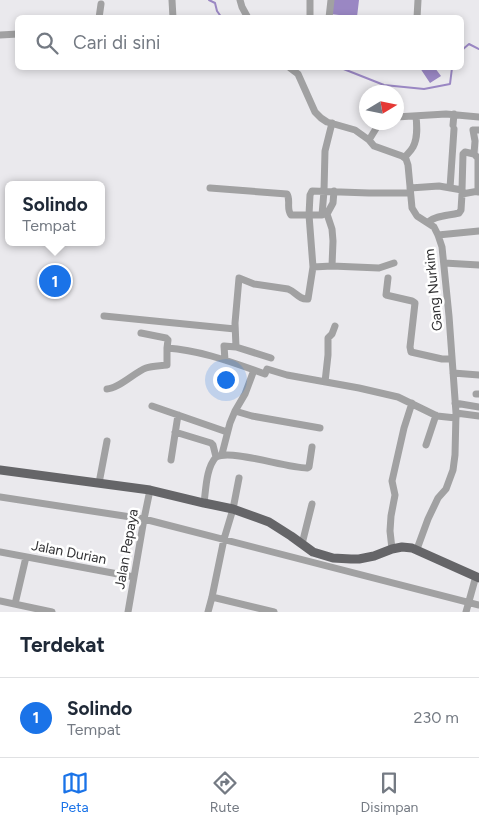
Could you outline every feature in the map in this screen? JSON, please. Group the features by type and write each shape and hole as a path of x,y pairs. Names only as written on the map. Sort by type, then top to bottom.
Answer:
{"main road":[{"path":"0,470 150,490 233,509 269,522 314,552 333,558 359,559 392,549 406,547 417,549 478,577"}],"street":[{"path":"172,0 174,15"},
{"path":"238,0 246,15"},
{"path":"310,0 310,15"},
{"path":"329,15 331,0"},
{"path":"417,15 418,0"},
{"path":"100,15 102,4"},
{"path":"0,35 15,34"},
{"path":"293,70 300,77 315,112 324,120 355,130 374,146 404,157 413,147 417,132 416,116"},
{"path":"450,188 454,114"},
{"path":"404,117 454,114 479,117"},
{"path":"210,188 287,194 289,197 290,214 319,216 322,214 325,151 332,123"},
{"path":"369,140 375,130"},
{"path":"236,347 236,304 239,278 254,284 288,289 301,298 307,299 313,267 309,215 311,192 314,190 369,193 410,190 431,186 450,188 463,192 478,191 474,130 479,130"},
{"path":"428,222 434,218 460,212 463,192 463,154 465,152 477,156"},
{"name":"Gang Nurkim","path":"404,157 407,161 413,211 417,216 434,227 442,247 456,416 453,470 446,489 438,498 428,519 417,549"},
{"path":"332,266 332,229 327,214 333,203 334,191"},
{"path":"438,235 479,230"},
{"path":"444,263 479,265"},
{"path":"313,267 379,268 394,264"},
{"path":"388,278 386,295 412,300 415,303 411,352 442,359 451,359"},
{"path":"104,316 235,329"},
{"path":"326,382 328,338 335,326"},
{"path":"107,388 115,387 148,367 167,366 168,340 141,333"},
{"path":"225,360 224,346 236,347 271,358"},
{"path":"167,348 225,360 265,374 267,369 287,375 398,397 439,417 479,416"},
{"path":"204,503 208,476 214,460 219,455 235,411 245,394 254,370"},
{"path":"453,373 479,375"},
{"path":"455,403 479,406"},
{"path":"392,549 390,531 395,495 392,484 404,428 412,404"},
{"path":"152,406 227,432"},
{"path":"235,411 252,416 320,428"},
{"path":"171,460 178,415"},
{"path":"426,445 436,416"},
{"path":"174,432 211,443 219,455"},
{"path":"99,483 107,441"},
{"path":"219,455 243,456 307,468 309,467 312,448"},
{"path":"208,612 239,478"},
{"name":"Jalan Pepaya","path":"128,612 150,490"},
{"path":"0,497 144,519 479,605"},
{"path":"302,544 312,504"},
{"name":"Jalan Durian","path":"0,552 134,577"},
{"path":"15,604 26,557"},
{"path":"466,612 478,577"},
{"path":"212,597 274,612"},
{"path":"0,602 15,604 27,610 52,612"}],"shaded area":[{"path":"332,0 359,0 357,15 330,14"},
{"path":"421,70 436,70 441,76 430,83"}],"waterway":[{"path":"209,0 215,3 220,15"},
{"path":"464,48 469,44 479,49"},
{"path":"346,70 384,85 424,89 450,84 452,70"}],"place":[{"name":"Solindo","path":"55,281"}]}
